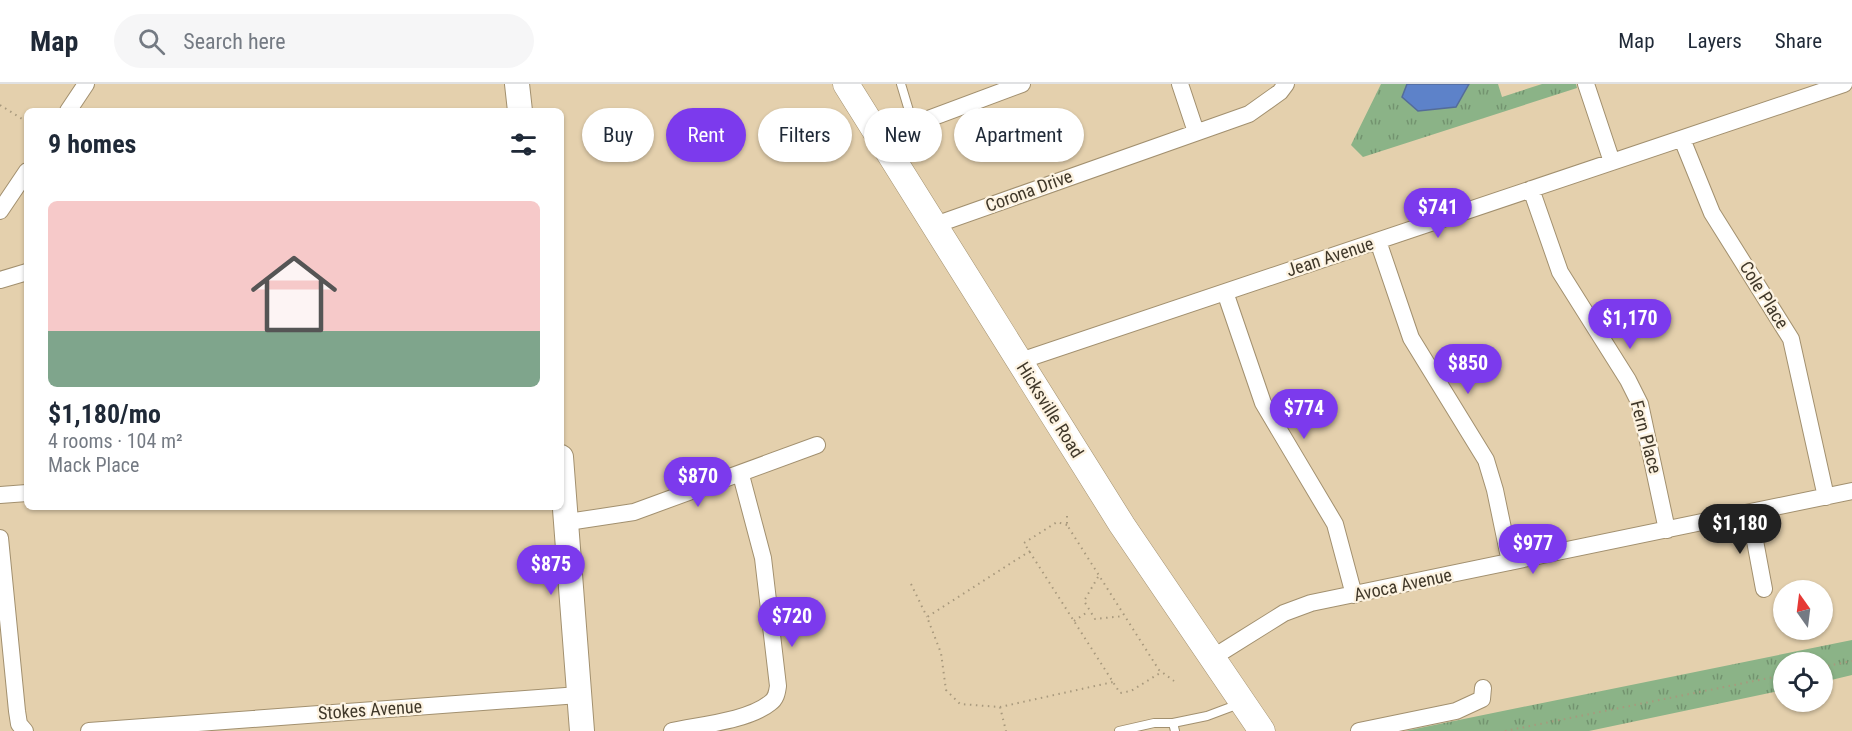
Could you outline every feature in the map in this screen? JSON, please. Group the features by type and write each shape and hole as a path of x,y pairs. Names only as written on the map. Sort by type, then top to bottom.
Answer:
{"main road":[{"path":"517,84 520,108"},
{"name":"Hicksville Road","path":"846,84 864,112"},
{"name":"Hicksville Road","path":"896,162 1122,525 1262,731"},
{"path":"564,485 582,731"}],"street":[{"path":"70,108 86,84"},
{"path":"942,113 1022,84"},
{"path":"1180,84 1196,132"},
{"name":"Corona Drive","path":"935,225 1249,114 1280,92 1286,84"},
{"path":"1586,84 1612,162"},
{"name":"Jean Avenue","path":"1020,361 1844,84"},
{"name":"Cole Place","path":"1682,140 1712,213 1791,339 1826,496"},
{"path":"0,211 24,175"},
{"name":"Fern Place","path":"1531,189 1560,272 1628,380 1640,404 1667,530"},
{"path":"1378,241 1411,338 1486,460 1495,490 1510,562"},
{"path":"0,280 24,273"},
{"path":"1225,292 1263,403 1335,525 1354,595"},
{"path":"568,522 634,512 741,475 817,445"},
{"path":"672,731 740,716 770,703 776,695 777,676 763,558 741,475"},
{"name":"Avoca Avenue","path":"1212,658 1284,613 1311,603 1750,514 1852,491"},
{"path":"0,495 24,493"},
{"path":"1750,514 1764,589"},
{"path":"0,538 17,711 19,724 25,731"},
{"path":"1359,731 1456,711 1482,699 1483,688"},
{"name":"Stokes Avenue","path":"89,731 579,695"}],"lane":[{"path":"901,84 908,108"},
{"path":"1119,731 1154,723 1174,727 1242,702"}],"path":[{"path":"0,105 24,120"},
{"path":"1067,516 1066,525 1160,673 1174,681"},
{"path":"1066,525 1057,522 1026,542 1074,621 1120,693 1160,673"},
{"path":"927,617 1030,551"},
{"path":"1098,576 1084,601 1095,619 1124,616"},
{"path":"911,584 941,653 947,692 960,704 1000,707 1113,682"},
{"path":"1074,621 1090,611"},
{"path":"1833,665 1852,661"},
{"path":"1505,731 1773,677"},
{"path":"1000,707 1006,731"}],"green space":[{"path":"1381,84 1407,84 1402,97 1456,107 1469,84 1498,84 1502,97 1542,84 1576,84 1577,88 1363,157 1351,145"},
{"path":"1852,640 1852,675 1833,680 1833,652 1793,652"},
{"path":"1773,656 1773,692 1589,731 1405,731"}],"water":[{"path":"1407,84 1469,84 1456,107 1418,111 1402,97"}]}
